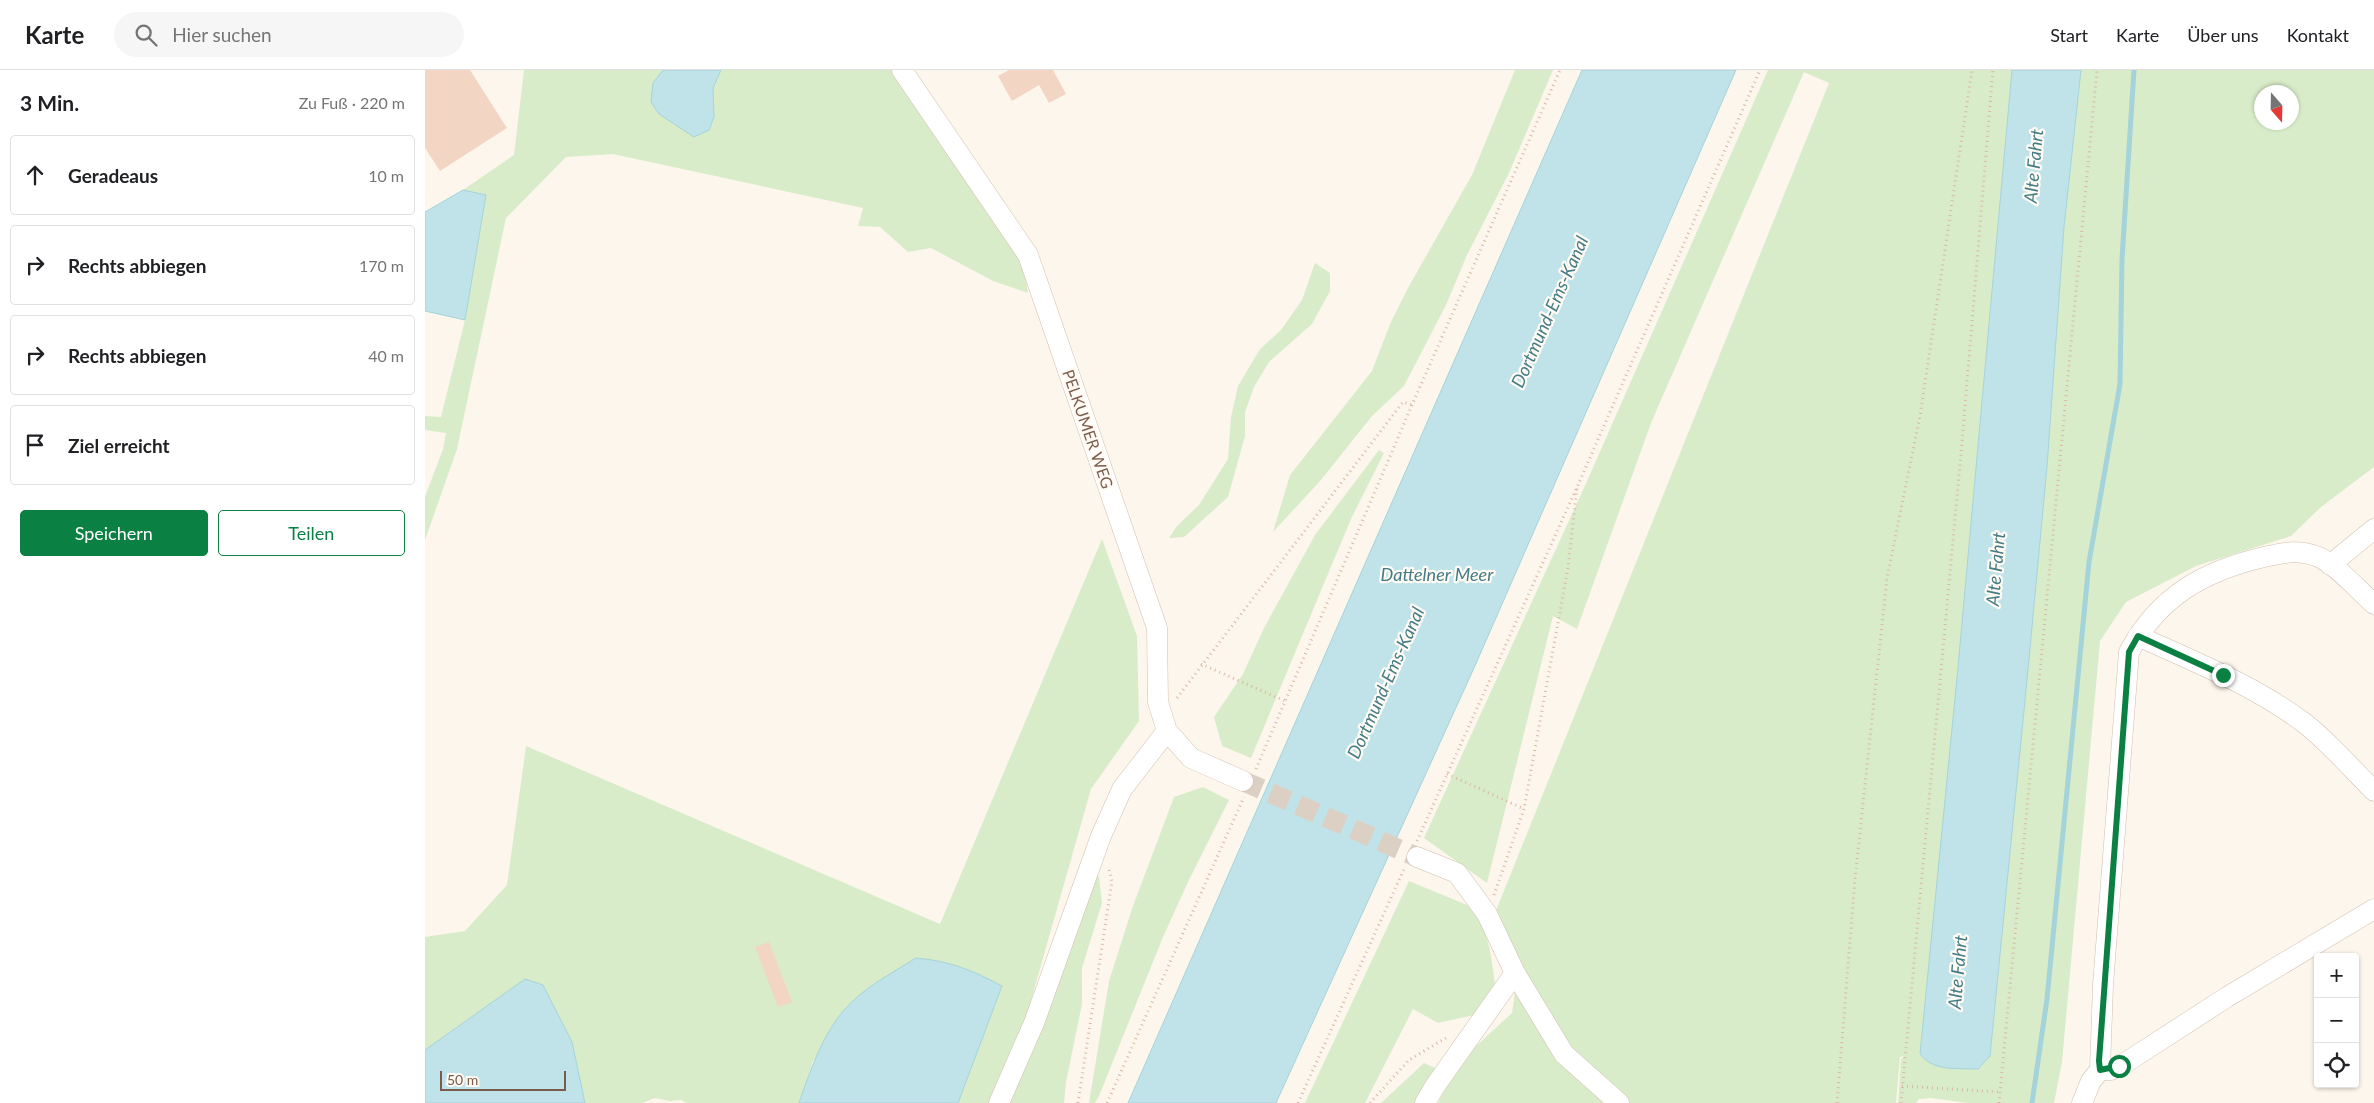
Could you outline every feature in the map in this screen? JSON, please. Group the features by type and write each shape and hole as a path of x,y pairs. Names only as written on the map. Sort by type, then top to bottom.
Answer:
{"street":[{"name":"PELKUMER WEG","path":"903,70 1028,255 1157,628 1158,702 1167,731 1191,758 1247,783"},
{"path":"2330,565 2374,529"},
{"path":"2082,1103 2091,1081 2100,1070 2103,985 2129,652 2138,636 2159,610 2198,579 2236,564 2296,550 2318,556 2374,604"},
{"path":"2138,636 2223,675 2264,697 2304,723 2374,791"},
{"path":"999,1103 1035,1024 1101,836 1122,790 1167,731"},
{"path":"1413,855 1457,873 1487,914 1515,973 1564,1054 1619,1103"},
{"path":"2100,1070 2111,1070 2125,1064 2227,997 2374,909"},
{"path":"1425,1103 1515,973"}],"path":[{"path":"1107,1103 1247,783 1285,702 1412,406 1560,70"},
{"path":"1298,1103 1413,855 1447,774 1578,485 1759,70"},
{"path":"1837,1103 1855,879 1887,578 1920,416 1972,70"},
{"path":"1901,1103 1961,454 1993,70"},
{"path":"1999,1103 2097,70"},
{"path":"1175,704 1177,695 1403,402 1412,406"},
{"path":"1487,914 1524,809 1568,568 1578,485"},
{"path":"1201,664 1285,702"},
{"path":"1447,774 1524,809"},
{"path":"1078,1103 1112,881 1108,863"},
{"path":"1370,1103 1409,1060 1450,1036"},
{"path":"1902,1086 2000,1092"}],"green space":[{"path":"524,70 893,70 1021,252 1028,293 993,281 931,248 908,252 880,227 858,226 863,208 613,154 566,157 506,218 457,449 425,540 425,497 443,449 446,433 425,430 425,416 441,417 465,320 486,196 463,190 514,155"},
{"path":"1515,70 1553,70 1509,173 1467,255 1446,305 1404,386 1372,416 1321,480 1273,532 1290,475 1372,371 1390,324 1408,288 1472,175"},
{"path":"1768,70 2012,70 1957,678 1978,1069 1990,1056 2047,467 2064,227 2081,70 2374,70 2374,467 2321,507 2291,536 2196,566 2126,602 2100,641 2062,1062 2054,1103 1968,1103 1931,1098 1919,1099 1916,1103 1898,1103 1901,1059 1904,1056 1900,1057 1896,1103 1438,1103 1462,1059 1512,1013 1519,964 1495,913 1829,83 1804,72 1651,423 1577,629 1553,616 1487,883 1424,838 1588,479"},
{"path":"1315,263 1330,273 1330,291 1312,324 1269,362 1254,387 1245,412 1245,436 1228,497 1184,537 1169,538 1177,526 1199,505 1228,459 1231,417 1238,386 1260,349 1281,330 1302,300"},
{"path":"1379,450 1384,453 1351,519 1251,758 1222,746 1214,717 1243,674 1264,628 1315,535"},
{"path":"1102,539 1137,636 1139,721 1091,789 1024,1025 989,1103 958,1103 1002,986 813,1061 799,1103 687,1103 681,1100 670,1101 655,1098 642,1103 585,1103 572,1042 425,1050 425,937 465,931 507,885 526,746 940,924"},
{"path":"1203,787 1229,800 1163,937 1099,1096 1095,1103 1089,1103 1109,981 1133,906 1174,797"},
{"path":"1093,875 1099,877 1102,903 1082,968 1082,1004 1066,1082 1064,1103 1005,1103"},
{"path":"1409,881 1467,905 1474,912 1480,920 1488,942 1495,985 1474,1015 1438,1023 1413,1009 1365,1103 1305,1103"},
{"path":"1424,1063 1437,1069 1418,1103 1381,1103"}],"water":[{"path":"663,70 721,70 713,88 714,117 709,130 694,137 659,114 651,102 653,83"},
{"name":"Dattelner Meer","path":"1582,70 1736,70 1474,668 1276,1103 1128,1103"},
{"name":"Alte Fahrt","path":"2012,70 2081,70 2064,227 2047,467 1990,1056 1978,1069 1954,1069 1932,1064 1920,1054 1957,678"},
{"path":"463,190 486,195 465,320 425,311 425,212"},
{"path":"916,958 940,961 961,967 1002,986 958,1103 799,1103 823,1042 844,1010 869,988"},
{"path":"525,979 543,985 572,1042 585,1103 425,1103 425,1050"}],"building":[{"path":"425,70 470,70 507,128 440,171 425,148"},
{"path":"1009,70 1053,70 1066,94 1049,103 1039,85 1012,101 998,76"},
{"path":"769,942 792,1002 778,1007 755,947"}],"waterway":[{"path":"2032,1103 2047,999 2089,562 2120,384 2122,259 2134,70"}],"tunnel":[{"path":"1243,781 1417,857"}],"route":[{"path":"2119,1066 2111,1070 2100,1070 2099,1061 2103,985 2129,652 2138,636 2223,675"}],"water label":[{"name":"Dortmund-Ems-Kanal","path":"1550,312"},
{"name":"Dortmund-Ems-Kanal","path":"1386,683"}]}
